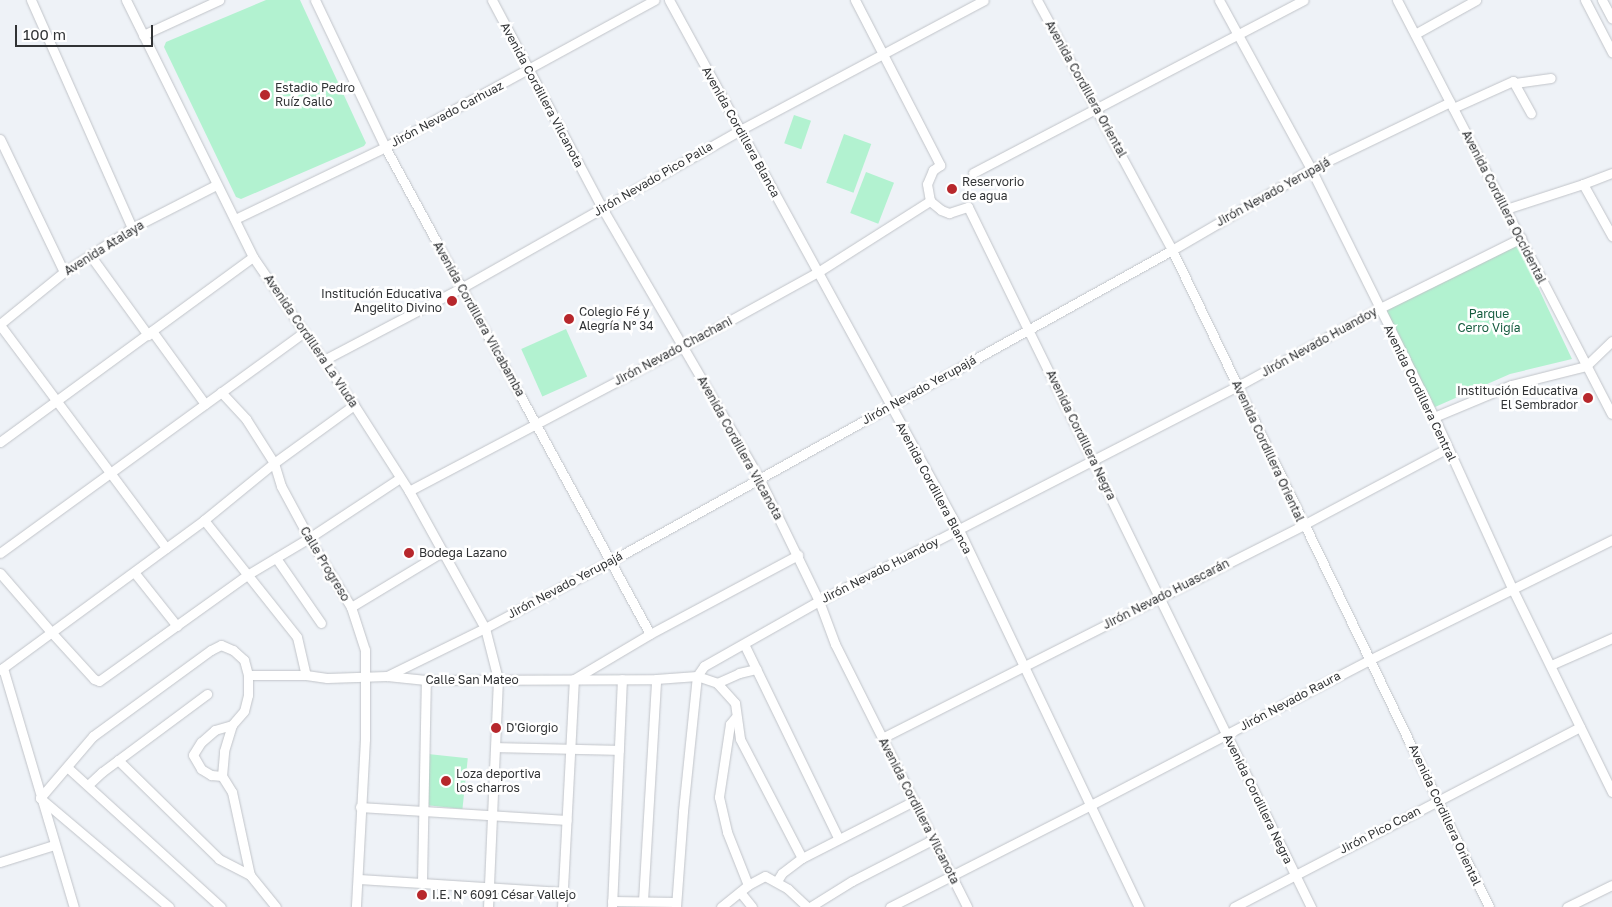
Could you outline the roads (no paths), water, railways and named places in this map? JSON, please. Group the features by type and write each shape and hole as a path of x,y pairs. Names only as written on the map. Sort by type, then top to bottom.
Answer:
{"street":[{"path":"31,0 132,228"},
{"name":"Avenida Cordillera La Viuda","path":"126,0 253,257 324,360 409,491 485,628 498,679 488,907"},
{"path":"143,35 219,0"},
{"name":"Avenida Cordillera Vilcabamba","path":"315,0 385,147 650,634"},
{"name":"Avenida Cordillera Vilcanota","path":"492,0 602,208 759,478 798,554 819,601 835,644 967,907"},
{"name":"Jirón Nevado Carhuaz","path":"235,219 385,147 655,0"},
{"name":"Avenida Cordillera Blanca","path":"669,0 959,530 1089,806 1139,907"},
{"path":"855,0 940,165 933,170 926,184 930,201"},
{"name":"Jirón Nevado Pico Palla","path":"324,360 461,288 740,130 984,0"},
{"name":"Avenida Cordillera Oriental","path":"1037,0 1172,250 1303,525 1371,659 1489,907"},
{"name":"Avenida Cordillera Central","path":"1219,0 1240,35 1311,169 1378,308 1434,417 1513,590 1612,792"},
{"path":"973,173 1304,0"},
{"name":"Avenida Cordillera Occidental","path":"1397,0 1612,414"},
{"path":"1415,34 1476,0"},
{"path":"1585,0 1612,52"},
{"path":"1602,0 1612,19"},
{"path":"1600,30 1612,23"},
{"name":"Jirón Nevado Yerupajá","path":"387,676 485,628 611,561 1172,250 1311,169 1452,105 1513,81 1515,83 1551,78"},
{"path":"1515,83 1530,113"},
{"path":"0,140 64,272"},
{"path":"1506,209 1612,173"},
{"path":"1583,184 1612,236"},
{"name":"Avenida Atalaya","path":"0,325 64,272 90,255 132,228 216,185"},
{"name":"Jirón Nevado Chachani","path":"409,491 682,347 818,272 930,201"},
{"name":"Avenida Cordillera Negra","path":"930,201 941,210 949,213 968,207 1029,328 1311,907"},
{"name":"Jirón Nevado Huandoy","path":"697,676 704,666 819,601 1238,386 1378,308 1521,238"},
{"path":"90,255 205,404"},
{"path":"0,442 253,257"},
{"path":"0,325 166,548"},
{"path":"0,553 304,332"},
{"path":"1434,417 1511,386 1586,366 1612,341"},
{"name":"Calle Progreso","path":"221,392 250,426 274,464 281,486 309,538 351,607 365,650 367,676 365,739 356,907"},
{"path":"74,907 2,669 204,520 274,464 354,405"},
{"name":"Jirón Nevado Huascarán","path":"882,738 1159,596 1303,525 1448,448"},
{"path":"0,573 94,680 99,682 246,575 309,538 400,478"},
{"path":"204,520 246,575 297,636 306,675"},
{"name":"Jirón Nevado Raura","path":"890,907 901,904 1371,659 1612,540"},
{"path":"351,607 442,552"},
{"path":"562,907 574,680 650,634 798,554"},
{"path":"276,558 321,624"},
{"path":"134,572 177,626"},
{"path":"1551,665 1612,638"},
{"path":"744,644 838,838"},
{"path":"40,798 92,736 211,650 221,645 233,650 244,660 248,675 244,711 232,724 224,751 222,776 232,792 250,875"},
{"path":"716,683 738,673 757,669"},
{"name":"Calle San Mateo","path":"248,675 306,675 327,678 387,676 426,680 656,679 697,676"},
{"path":"622,679 612,904 644,901 676,905 682,811 697,676 716,683 735,703 740,739 802,858"},
{"path":"644,901 656,679"},
{"path":"422,882 426,680"},
{"path":"88,785 118,760 207,694"},
{"path":"736,718 730,724 719,796 726,832 748,885"},
{"path":"222,776 211,775 200,769 193,755 201,742 215,730 232,724"},
{"name":"Jirón Pico Coan","path":"1234,907 1580,727"},
{"path":"496,747 619,750"},
{"path":"118,760 218,859 250,875 276,907"},
{"path":"67,767 221,907"},
{"path":"40,798 169,907"},
{"path":"777,881 782,873 802,858 914,801"},
{"path":"360,807 567,820"},
{"path":"721,907 748,885 765,876 777,881 809,907 852,881 934,839"},
{"path":"0,862 54,845"},
{"path":"359,879 562,892"},
{"path":"1567,907 1612,884"},
{"path":"740,892 752,907"}],"place":[{"name":"Estadio Pedro Ruíz Gallo","path":"265,95"},
{"name":"Reservorio de agua","path":"952,189"},
{"name":"Institución Educativa Angelito Divino","path":"452,301"},
{"name":"Colegio Fé y Alegría N° 34","path":"569,319"},
{"name":"Institución Educativa El Sembrador","path":"1588,398"},
{"name":"Bodega Lazano","path":"409,553"},
{"name":"D'Giorgio","path":"496,728"},
{"name":"Loza deportiva los charros","path":"446,781"},
{"name":"I.E. N° 6091 César Vallejo","path":"422,895"}],"park label":[{"name":"Parque Cerro Vigía","path":"1489,321"}]}
